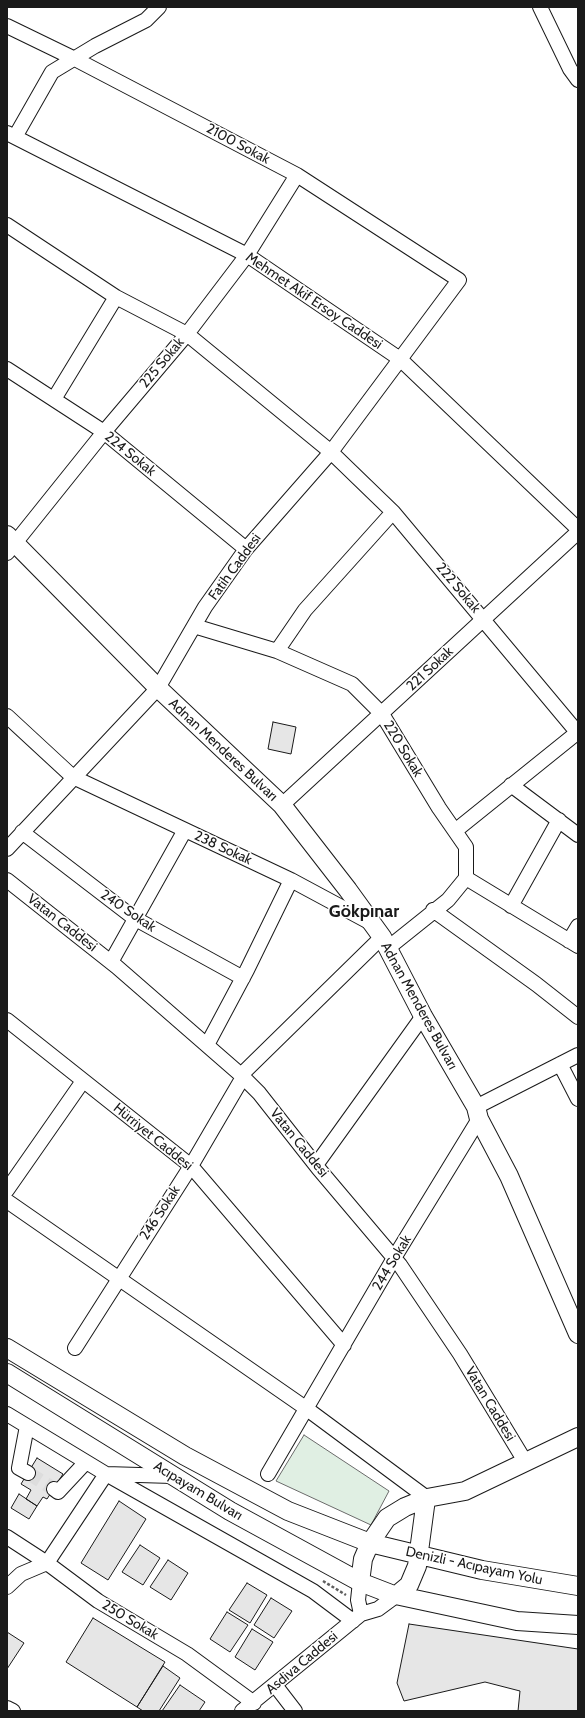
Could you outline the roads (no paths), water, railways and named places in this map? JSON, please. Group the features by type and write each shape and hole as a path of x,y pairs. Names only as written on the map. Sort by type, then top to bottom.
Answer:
{"main road":[{"name":"Adnan Menderes Bulvarı","path":"10,543 158,688 282,805 380,936 478,1113 509,1176 578,1334"},
{"name":"Acıpayam Bulvarı","path":"7,1348 213,1471 288,1511 370,1543"},
{"name":"Acıpayam Bulvarı","path":"7,1373 236,1515 360,1582 397,1595"},
{"path":"360,1582 363,1559 370,1543 387,1518 405,1507 427,1498 465,1491 578,1437"},
{"path":"397,1595 409,1585 419,1555 427,1498"},
{"name":"Denizli - Acıpayam Yolu","path":"370,1543 482,1570 578,1586"},
{"path":"397,1595 517,1621 578,1625"}],"street":[{"path":"11,135 52,72 146,20 159,7"},
{"path":"540,7 570,69 578,80"},
{"name":"2100 Sokak","path":"7,26 74,59 297,175 459,280"},
{"name":"Mehmet Akif Ersoy Caddesi","path":"11,135 247,255 400,359 578,529"},
{"name":"225 Sokak","path":"10,543 187,334 247,255 297,175"},
{"path":"7,225 116,297 187,334"},
{"name":"Fatih Caddesi","path":"7,849 73,776 158,688 194,626 246,549 331,452 459,280"},
{"path":"54,399 116,297"},
{"name":"222 Sokak","path":"187,334 331,452 393,512 578,732"},
{"name":"224 Sokak","path":"7,369 104,432 246,549"},
{"path":"277,651 305,610 393,512"},
{"name":"221 Sokak","path":"282,805 578,532"},
{"name":"220 Sokak","path":"194,626 277,651 352,684 382,714 466,847 466,878"},
{"name":"238 Sokak","path":"7,716 73,776 291,880 380,936"},
{"path":"455,831 578,732"},
{"path":"511,785 578,835"},
{"path":"511,906 559,820"},
{"path":"111,962 134,918 185,830"},
{"name":"240 Sokak","path":"22,832 134,918 243,978"},
{"path":"380,936 433,910 448,900 466,878 574,944 578,926"},
{"name":"Vatan Caddesi","path":"7,880 111,962 242,1076 259,1093 316,1165 394,1258 460,1354 526,1463"},
{"path":"206,1045 243,978 291,880"},
{"path":"433,910 536,984 578,1017"},
{"name":"246 Sokak","path":"75,1348 118,1278 191,1166 242,1076 380,936"},
{"path":"316,1165 423,1016"},
{"name":"Hürriyet Caddesi","path":"7,1020 191,1166 344,1345"},
{"path":"478,1113 578,1054"},
{"path":"560,1064 578,1099"},
{"path":"7,1190 83,1081"},
{"name":"244 Sokak","path":"268,1474 478,1113"},
{"path":"7,1201 307,1409 427,1498"},
{"path":"7,1414 106,1474 357,1617 360,1582"},
{"path":"27,1426 19,1468 28,1473"},
{"path":"54,1489 58,1492 86,1462"},
{"path":"106,1474 172,1476"},
{"path":"7,1587 22,1574 47,1563 106,1474"},
{"name":"250 Sokak","path":"7,1537 47,1563 98,1601 187,1654 248,1707"},
{"name":"Asdiva Caddesi","path":"248,1707 357,1617 378,1609 397,1595"},
{"path":"275,1686 295,1711"},
{"path":"7,1708 13,1711"}],"tunnel":[{"path":"28,1473 54,1489"}],"district":[{"name":"Gökpınar","path":"364,912"}]}
